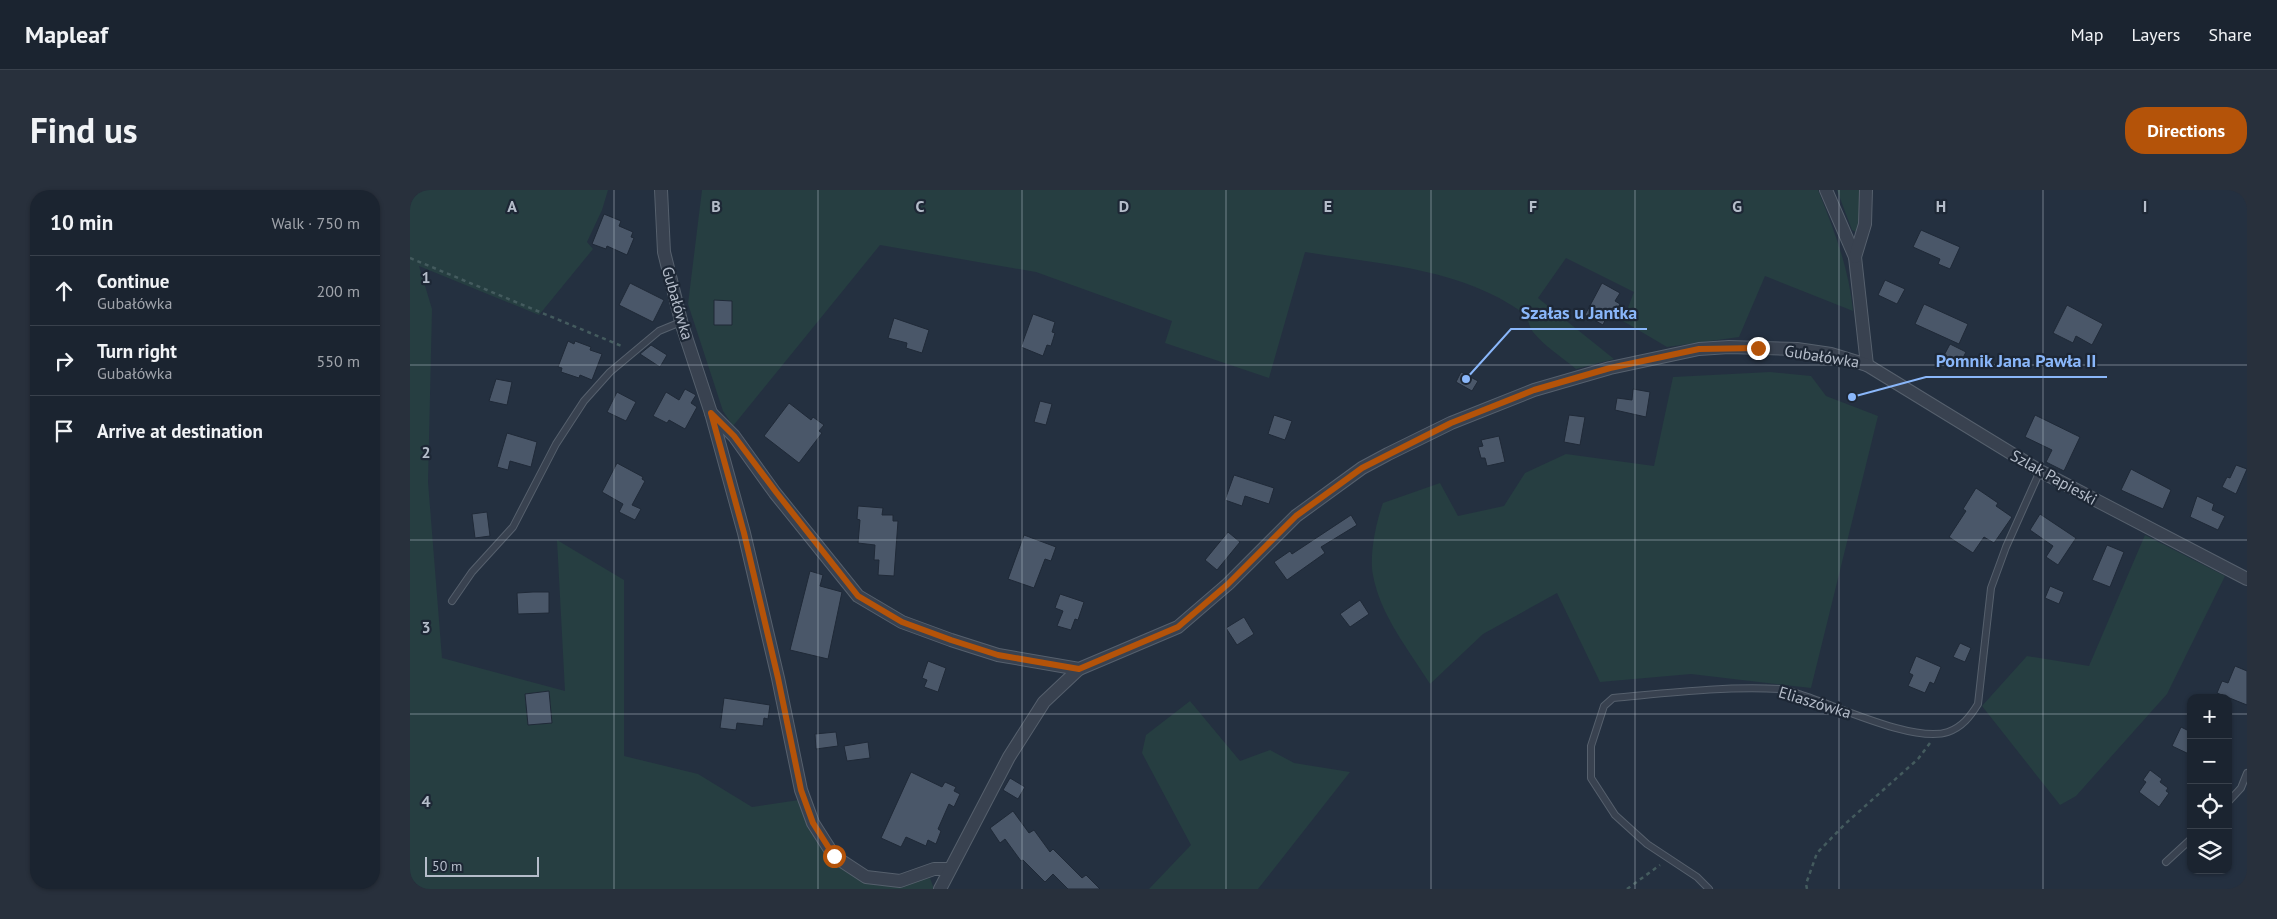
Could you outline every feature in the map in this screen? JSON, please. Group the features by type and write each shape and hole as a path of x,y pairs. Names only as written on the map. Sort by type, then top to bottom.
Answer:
{"street":[{"name":"Gubałówka","path":"662,190 664,252 682,325 711,413 744,533 778,678 801,790 813,823 834,856 866,877 900,881 934,869 949,869"},
{"name":"Gubałówka","path":"711,413 734,436 858,596 902,622 951,640 998,655 1079,669 1178,627 1228,584 1296,516 1362,468 1451,423 1534,390 1610,368 1699,349 1729,347 1797,349 1831,354 1866,364 1854,257 1826,190"},
{"path":"1854,257 1864,224 1866,190"},
{"name":"Szlak Papieski","path":"1866,364 2040,471 2247,579"},
{"path":"940,889 1009,757 1044,702 1079,669"}],"lane":[{"path":"452,602 472,572 513,527 556,444 584,401 610,372 659,331 676,324 682,325"},
{"name":"Eliaszówka","path":"1709,889 1697,877 1646,844 1614,815 1592,778 1591,746 1604,706 1613,698 1713,689 1782,689 1894,727 1921,733 1937,734 1959,726 1970,718 1978,704 1991,588 2006,547 2040,471"},
{"path":"2232,798 2241,788 2247,773"},
{"path":"2166,862 2187,844"}],"path":[{"path":"410,258 635,351"},
{"path":"1807,889 1806,884 1817,853 1844,824 1918,759 1937,734"},
{"path":"1627,889 1655,870 1668,858"}],"green space":[{"path":"410,190 608,190 602,210 587,242 593,249 539,315 419,266 432,309 428,482 442,658 565,691 557,540 624,580 624,756 698,774 752,807 799,800 834,858 859,879 874,885 892,886 930,878 934,889 410,889"},
{"path":"702,190 1818,190 1844,264 1853,311 1765,276 1739,337 1667,347 1623,321 1634,292 1566,258 1538,298 1614,359 1576,369 1537,337 1531,330 1524,314 1498,297 1472,286 1418,270 1305,252 1269,378 1165,343 1172,321 1036,272 880,245 733,426 723,411 688,304"},
{"path":"1837,190 1861,190 1858,229 1856,232 1852,230"},
{"path":"1770,372 1811,376 1826,396 1878,416 1811,688 1691,674 1600,682 1557,593 1483,634 1430,684 1396,632 1382,604 1373,575 1373,549 1383,503 1440,483 1458,516 1504,506 1525,473 1566,454 1654,466 1673,377"},
{"path":"2145,535 2225,576 2167,694 2076,796 2060,805 1982,706 2027,656 2089,666"},
{"path":"1190,701 1240,761 1270,750 1294,763 1350,772 1258,889 1149,889 1191,845 1142,753 1146,735"}],"building":[{"path":"604,214 621,221 619,226 633,232 631,237 634,238 627,255 607,246 606,249 592,244"},
{"path":"1921,230 1960,247 1950,269 1938,264 1940,259 1913,247"},
{"path":"1885,280 1905,289 1897,304 1878,295"},
{"path":"630,283 664,300 653,322 619,305"},
{"path":"1602,283 1620,293 1615,301 1620,304 1611,320 1606,318 1603,325 1585,315"},
{"path":"714,300 732,301 732,325 714,325"},
{"path":"1924,304 1968,324 1959,344 1915,324"},
{"path":"2067,305 2103,324 2092,345 2076,336 2073,343 2053,333"},
{"path":"1033,314 1055,322 1052,332 1055,333 1051,346 1047,345 1043,356 1021,347"},
{"path":"894,318 929,330 922,353 906,348 907,343 888,338"},
{"path":"568,341 574,344 575,341 591,347 590,350 602,354 592,380 580,375 579,378 561,372 562,368 558,367"},
{"path":"1950,344 1966,352 1957,369 1941,361"},
{"path":"651,345 667,355 660,367 640,354"},
{"path":"1461,372 1478,381 1472,391 1456,382"},
{"path":"496,379 512,382 507,405 489,401"},
{"path":"685,389 696,395 691,403 697,407 685,429 669,420 667,423 653,416 666,392 679,400"},
{"path":"1633,389 1650,392 1646,417 1615,410 1617,398 1632,400"},
{"path":"617,392 636,402 626,421 607,412"},
{"path":"1040,401 1052,404 1046,425 1034,422"},
{"path":"789,403 811,420 813,417 824,425 819,431 822,433 799,463 764,436"},
{"path":"1274,415 1292,421 1285,440 1268,434"},
{"path":"1569,415 1585,417 1580,445 1564,442"},
{"path":"2035,415 2080,437 2064,471 2046,462 2052,450 2025,437"},
{"path":"507,433 537,442 531,467 510,461 508,470 497,467"},
{"path":"1499,436 1505,462 1487,466 1485,458 1481,458 1478,447 1483,446 1481,440"},
{"path":"617,463 643,477 642,479 645,481 632,505 641,509 635,520 619,512 623,504 602,492"},
{"path":"2236,465 2247,469 2236,494 2222,487 2227,477 2230,478"},
{"path":"2131,469 2171,490 2163,509 2121,490"},
{"path":"1234,475 1274,488 1269,504 1245,496 1242,506 1225,500"},
{"path":"1976,488 1998,503 1996,506 2012,517 1994,543 1984,537 1973,553 1949,537 1966,511 1963,509"},
{"path":"2197,496 2214,504 2212,510 2225,516 2218,530 2190,517"},
{"path":"858,506 883,508 882,515 893,515 893,521 898,521 894,576 878,575 879,560 874,560 875,545 858,543 860,520 857,519"},
{"path":"487,512 490,536 475,538 472,514"},
{"path":"2040,514 2076,538 2058,565 2046,557 2053,546 2030,530"},
{"path":"1351,515 1357,525 1321,547 1325,553 1287,580 1274,562 1290,551 1292,554"},
{"path":"1228,532 1240,542 1217,570 1205,560"},
{"path":"1024,535 1056,547 1051,561 1045,559 1034,588 1008,579"},
{"path":"2107,545 2124,552 2110,587 2092,580"},
{"path":"810,571 823,575 820,586 842,592 828,659 790,650"},
{"path":"2050,586 2064,592 2059,604 2045,598"},
{"path":"549,592 549,613 518,614 517,593"},
{"path":"1060,594 1084,602 1078,620 1075,619 1071,630 1057,626 1063,611 1055,608"},
{"path":"1360,600 1369,614 1350,627 1340,614"},
{"path":"1244,617 1254,634 1237,645 1226,628"},
{"path":"1960,643 1971,648 1965,662 1953,657"},
{"path":"1916,656 1941,667 1934,684 1930,682 1925,693 1908,686 1913,675 1909,673"},
{"path":"928,661 946,668 938,692 924,687 927,680 922,678"},
{"path":"2235,666 2247,671 2247,705 2232,699 2232,694 2217,693 2222,681 2228,683"},
{"path":"549,691 552,723 528,725 525,694"},
{"path":"724,698 770,705 768,719 764,718 763,726 737,723 736,730 720,728"},
{"path":"2181,727 2187,730 2187,753 2172,746"},
{"path":"836,732 838,746 816,749 815,734"},
{"path":"868,742 870,758 847,761 844,746"},
{"path":"2150,770 2162,779 2160,782 2168,788 2166,791 2169,793 2159,807 2139,792 2146,782 2143,780"},
{"path":"911,772 942,787 945,782 956,787 954,791 960,794 954,807 949,804 938,829 941,831 936,844 928,840 926,846 906,837 901,847 881,838"},
{"path":"1010,778 1025,787 1018,799 1003,790"},
{"path":"1013,811 1029,833 1034,830 1050,852 1053,849 1082,878 1086,875 1100,889 1068,889 1053,874 1045,882 1023,860 1021,861 1005,839 1000,843 990,828"}],"place":[{"name":"Szałas u Jantka","path":"1466,379"},
{"name":"Pomnik Jana Pawła II","path":"1852,397"}],"route":[{"path":"834,856 813,823 801,790 778,678 744,533 711,413 734,436 858,596 902,622 951,640 998,655 1079,669 1178,627 1228,584 1296,516 1362,468 1451,423 1534,390 1610,368 1699,349 1758,348"}]}
